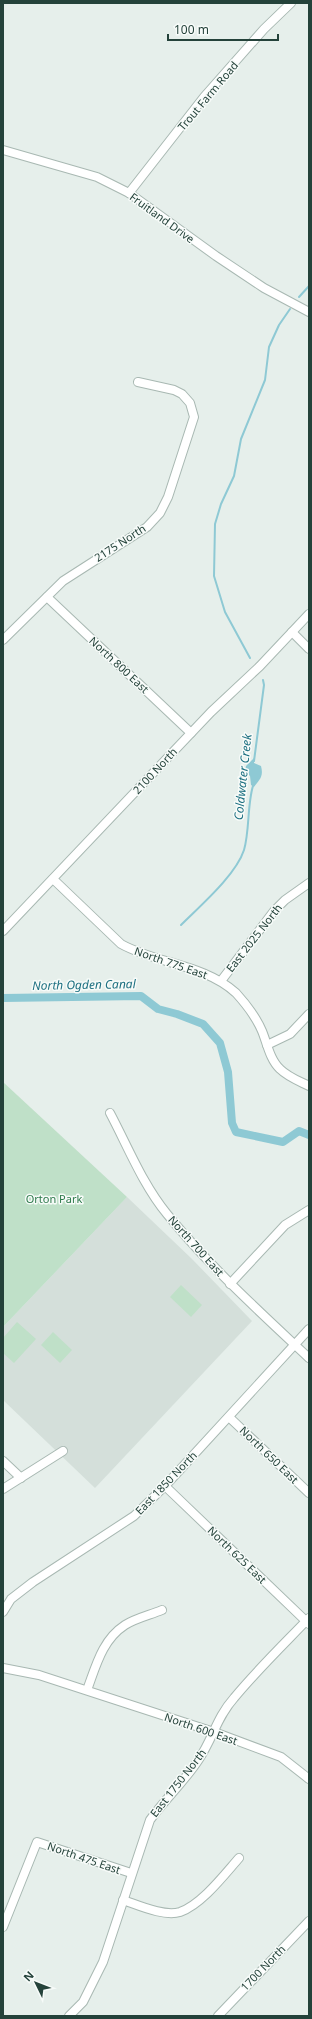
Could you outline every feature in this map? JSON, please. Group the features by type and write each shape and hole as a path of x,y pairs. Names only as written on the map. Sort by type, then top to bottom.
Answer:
{"street":[{"name":"Trout Farm Road","path":"129,193 204,97 264,29 291,3"},
{"name":"Fruitland Drive","path":"3,150 98,177 129,193 253,281 309,312"},
{"name":"2175 North","path":"3,640 63,582 147,527 160,513 168,497 194,417 190,403 182,394 174,390 138,382"},
{"name":"North 800 East","path":"47,597 191,733"},
{"name":"2100 North","path":"3,931 191,733 309,614"},
{"path":"292,632 309,649"},
{"name":"North 775 East","path":"53,879 121,944 135,952 202,972 221,981 236,994 253,1013 279,1068 292,1078 309,1086"},
{"name":"East 2025 North","path":"221,981 274,911 285,900 309,883"},
{"path":"267,1045 290,1034 309,1014"},
{"name":"North 700 East","path":"110,1113 151,1191 167,1214 230,1284 309,1358"},
{"path":"230,1284 280,1230 309,1210"},
{"name":"East 1850 North","path":"3,1612 11,1599 19,1592 134,1516 165,1486 296,1345 309,1329"},
{"name":"North 650 East","path":"229,1417 309,1493"},
{"path":"3,1489 63,1452"},
{"path":"3,1461 21,1478"},
{"name":"North 625 East","path":"165,1486 308,1621"},
{"path":"87,1690 101,1652 112,1635 126,1625 162,1610"},
{"name":"East 1750 North","path":"69,2016 83,2002 94,1982 150,1820 207,1748 219,1718 234,1698 308,1621"},
{"name":"North 600 East","path":"3,1668 39,1675 214,1732 281,1757 309,1779"},
{"name":"North 475 East","path":"3,1927 37,1842 131,1873"},
{"path":"123,1900 160,1912 180,1912 202,1898 239,1858"},
{"name":"1700 North","path":"218,2016 309,1921"}],"shaded area":[{"path":"127,1197 192,1259 252,1321 95,1488 3,1400 3,1327"}],"green space":[{"name":"Orton Park","path":"3,1082 127,1197 3,1327"},
{"path":"181,1285 202,1305 191,1317 170,1297"},
{"path":"17,1322 36,1339 14,1363 3,1353 3,1338"},
{"path":"53,1332 72,1350 60,1363 41,1345"}],"water":[{"path":"254,758 254,763 261,766 262,773 254,787 251,785 250,776 245,771 246,766"}],"waterway":[{"name":"Coldwater Creek","path":"299,297 309,286"},
{"name":"Coldwater Creek","path":"250,658 225,612 214,576 215,524 221,504 234,476 241,439 265,380 269,347 279,325 290,309"},
{"name":"Coldwater Creek","path":"254,761 264,685 263,680"},
{"name":"Coldwater Creek","path":"181,925 217,890 240,860 246,842 250,798 254,783"},
{"name":"North Ogden Canal","path":"3,998 141,996 158,1009 177,1014 203,1024 220,1043 228,1072 232,1123 236,1132 283,1142 299,1131 309,1135"}]}
